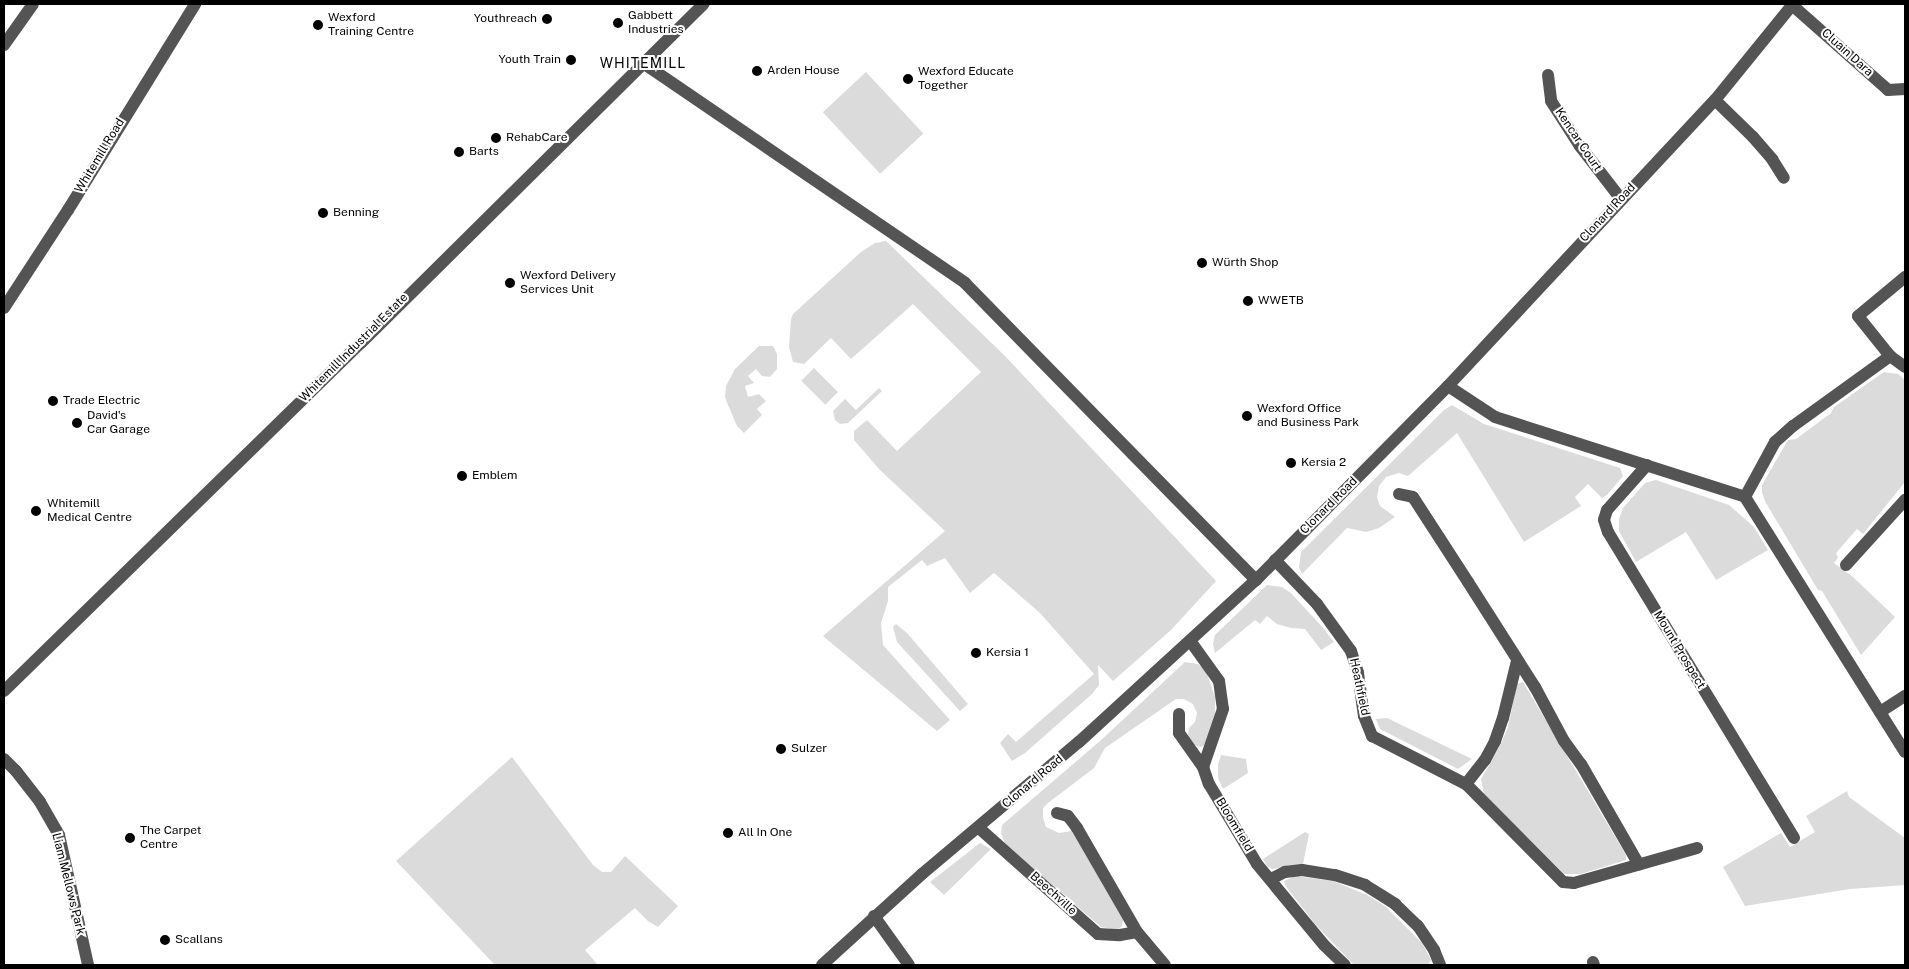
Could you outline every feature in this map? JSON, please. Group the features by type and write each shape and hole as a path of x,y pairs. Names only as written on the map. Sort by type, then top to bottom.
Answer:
{"street":[{"path":"4,45 33,4"},
{"name":"Whitemill Road","path":"4,308 68,210 195,4"},
{"name":"Whitemill Industrial Estate","path":"4,691 366,338 704,4"},
{"name":"Cluain Dara","path":"1793,4 1888,90 1905,89"},
{"name":"Clonard Road","path":"822,965 874,916 1079,742 1191,642 1256,580 1448,386 1715,100 1793,4"},
{"path":"643,63 965,283 1256,580"},
{"name":"Kencar Court","path":"1548,75 1551,100 1591,161 1621,199"},
{"path":"1715,100 1753,136 1772,159 1784,178"},
{"path":"1905,276 1858,316 1890,356 1905,367"},
{"path":"1745,497 1775,442 1890,356"},
{"path":"1448,386 1495,417 1745,497 1905,752"},
{"name":"Mount Prospect","path":"1647,465 1607,510 1604,520 1608,532 1794,838"},
{"path":"1399,494 1413,497 1517,661 1639,865"},
{"path":"1846,565 1905,500"},
{"name":"Heathfield","path":"1275,560 1317,604 1351,652 1358,673 1364,716 1372,736 1466,784 1563,882 1574,883 1696,848"},
{"path":"1191,642 1218,681 1223,710 1203,767"},
{"path":"1466,784 1484,760 1495,741 1503,718 1517,661"},
{"path":"1880,712 1905,696"},
{"name":"Bloomfield","path":"1179,714 1179,733 1203,767 1209,784 1257,864 1324,945 1345,965"},
{"name":"Liam Mellows Park","path":"4,759 40,802 59,835 88,965"},
{"path":"1057,813 1068,816 1077,828 1137,932 1166,965"},
{"name":"Beechville","path":"979,828 1098,934 1120,935 1137,932"},
{"path":"1271,879 1285,872 1302,870 1335,875 1365,885 1395,904 1418,926 1434,950 1440,965"},
{"path":"874,916 910,965"}],"shaded area":[{"path":"866,72 923,133 880,174 823,112"},
{"path":"886,241 1005,356 1216,581 1171,630 1113,681 1098,665 1099,685 1092,694 1025,753 1012,761 1000,743 1008,734 1016,742 1094,674 1040,613 994,573 970,593 945,558 927,566 922,560 888,587 888,601 881,623 883,645 950,720 937,731 823,636 945,531 879,469 854,440 854,431 867,420 897,451 981,372 913,304 851,359 831,338 804,364 793,362 789,347 793,314 861,252 875,243"},
{"path":"759,346 773,346 777,354 777,369 770,377 762,376 756,369 748,376 754,383 745,386 748,397 759,394 766,401 757,409 762,415 744,433 737,426 728,405 725,397 726,386 735,369"},
{"path":"814,368 838,392 825,405 801,381"},
{"path":"1884,372 1898,374 1905,380 1905,482 1863,534 1857,529 1836,553 1838,558 1834,563 1853,577 1895,617 1861,655 1822,591 1818,590 1766,503 1762,493 1762,485 1788,440 1796,439 1831,413 1834,407"},
{"path":"879,388 882,391 848,423 840,424 835,420 833,411 845,399 856,410"},
{"path":"1452,405 1484,424 1620,468 1623,476 1607,495 1602,498 1588,484 1575,497 1581,506 1524,542 1457,433 1408,476 1399,473 1386,477 1379,486 1377,497 1380,506 1395,517 1379,528 1366,532 1347,528 1302,574 1299,567 1301,552 1444,410"},
{"path":"1656,480 1729,505 1754,527 1768,550 1716,580 1686,532 1636,562 1619,531 1619,519 1623,508 1645,483"},
{"path":"1267,585 1282,587 1291,593 1334,642 1321,650 1305,629 1277,624 1267,616 1260,624 1255,620 1215,653 1213,644 1215,635"},
{"path":"896,624 907,633 968,704 960,711 897,642 893,627"},
{"path":"1185,662 1198,664 1206,671 1215,697 1215,715 1206,745 1200,747 1194,745 1188,735 1189,728 1195,722 1197,713 1193,704 1184,699 1176,699 1105,748 1094,768 1043,808 1043,818 1046,827 1059,833 1072,831 1123,920 1122,926 1117,930 1101,927 1005,844 1001,833 1002,825 1100,741"},
{"path":"1523,682 1626,855 1626,860 1581,874 1564,874 1484,794 1481,779 1499,748 1508,727 1517,684"},
{"path":"1387,718 1472,759 1458,769 1380,729 1376,719"},
{"path":"1221,755 1246,759 1248,773 1223,789 1218,778 1218,765"},
{"path":"512,757 593,865 602,872 611,872 625,856 678,906 658,927 648,921 635,908 585,950 598,965 495,965 396,861"},
{"path":"1847,791 1849,797 1905,838 1905,885 1850,889 1745,906 1723,867 1781,833 1790,847 1815,832 1806,816"},
{"path":"1305,832 1309,834 1303,864 1272,869 1267,866 1263,859"},
{"path":"980,843 991,849 944,895 930,882"},
{"path":"1295,876 1333,881 1367,895 1385,906 1422,943 1431,960 1428,965 1354,965 1315,924 1285,885 1284,881"}],"place":[{"name":"Youthreach","path":"547,19"},
{"name":"Gabbett Industries","path":"618,23"},
{"name":"Wexford Training Centre","path":"318,25"},
{"name":"Youth Train","path":"571,60"},
{"name":"Arden House","path":"757,71"},
{"name":"Wexford Educate Together","path":"908,79"},
{"name":"RehabCare","path":"496,138"},
{"name":"Barts","path":"459,152"},
{"name":"Benning","path":"323,213"},
{"name":"Würth Shop","path":"1202,263"},
{"name":"Wexford Delivery Services Unit","path":"510,283"},
{"name":"WWETB","path":"1248,301"},
{"name":"Trade Electric","path":"53,401"},
{"name":"Wexford Office and Business Park","path":"1247,416"},
{"name":"David's Car Garage","path":"77,423"},
{"name":"Kersia 2","path":"1291,463"},
{"name":"Emblem","path":"462,476"},
{"name":"Whitemill Medical Centre","path":"36,511"},
{"name":"Kersia 1","path":"976,653"},
{"name":"Sulzer","path":"781,749"},
{"name":"All In One","path":"728,833"},
{"name":"The Carpet Centre","path":"130,838"},
{"name":"Scallans","path":"165,940"}],"district":[{"name":"WHITEMILL","path":"643,63"}]}
